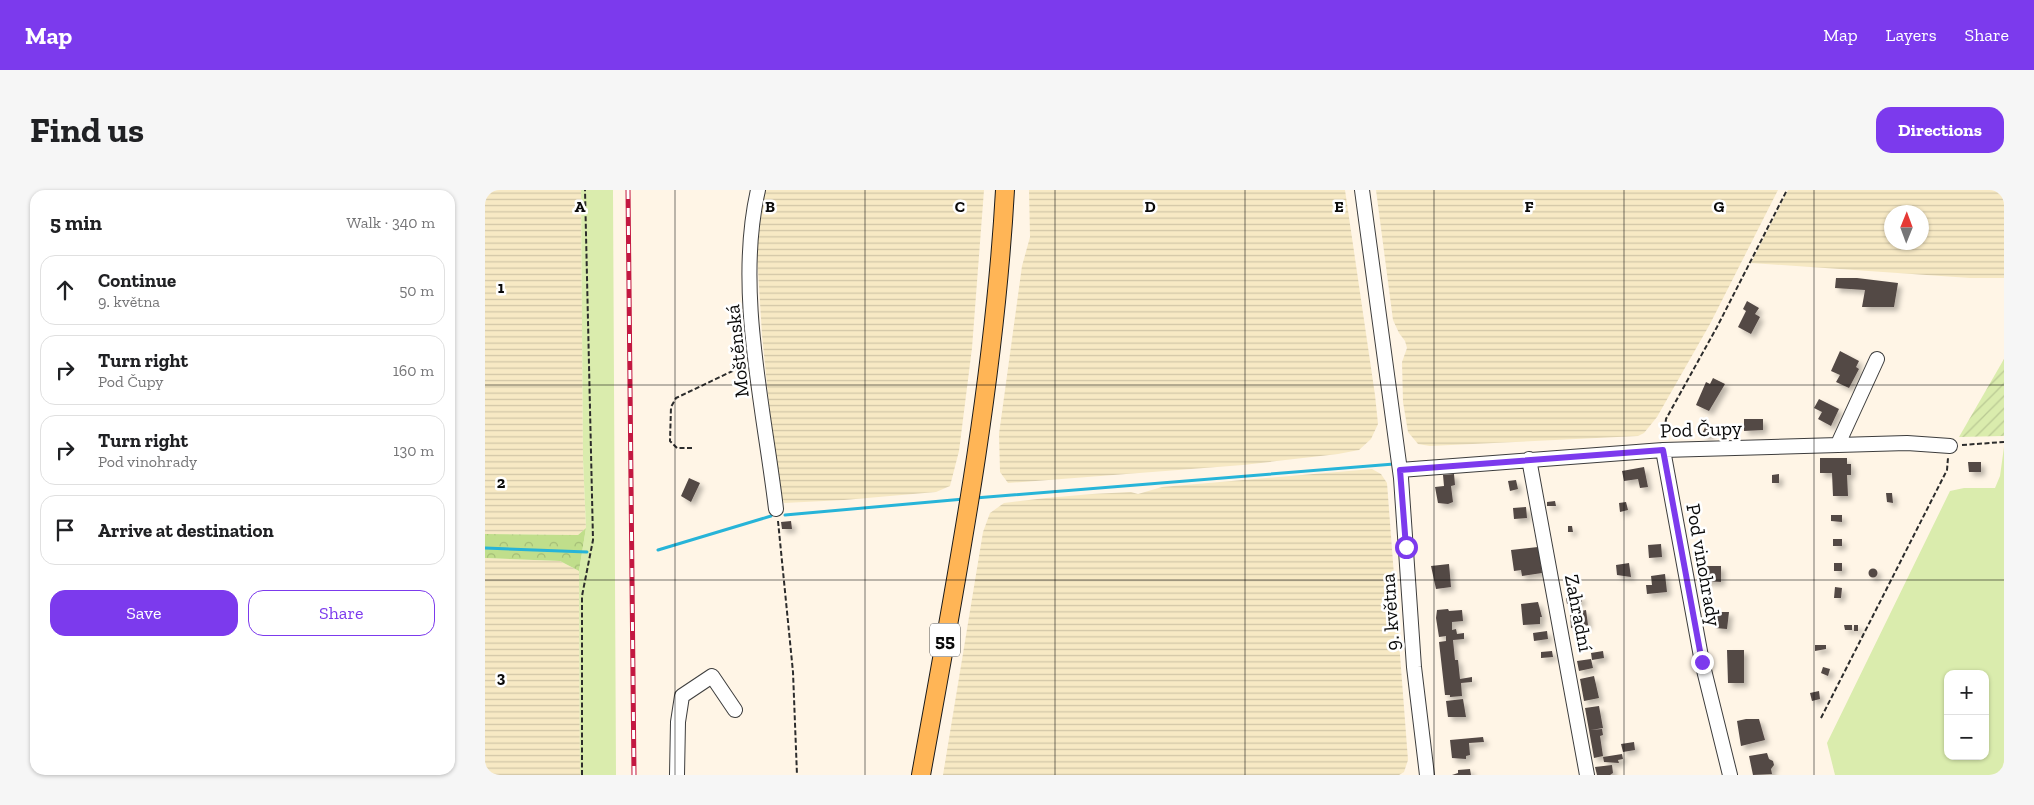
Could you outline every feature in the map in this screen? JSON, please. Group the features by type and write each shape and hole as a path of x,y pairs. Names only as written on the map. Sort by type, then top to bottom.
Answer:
{"main road":[{"name":"55","path":"921,775 971,497 995,325 1005,190"}],"street":[{"name":"Moštěnská","path":"758,190 749,247 755,364 776,508"},
{"name":"9. května","path":"1362,190 1400,470 1414,667 1427,775"},
{"path":"1838,444 1877,360"},
{"name":"Pod Čupy","path":"1400,470 1663,450 1907,443 1950,446"},
{"name":"Pod vinohrady","path":"1663,450 1702,662 1730,775"},
{"name":"Zahradní","path":"1529,459 1587,775"},
{"path":"677,775 678,722 682,696 712,676 735,710"}],"path":[{"path":"582,775 582,596 593,540 585,190"},
{"path":"1663,450 1666,419 1717,326 1787,190"},
{"path":"693,448 677,448 670,441 671,407 676,398 736,369 755,364"},
{"path":"1821,718 1947,470 1950,446 2004,442"},
{"path":"776,508 793,672 797,775"}],"shaded area":[{"path":"485,190 581,190 583,459 586,528 578,535 485,534"},
{"path":"765,190 984,190 972,348 959,451 950,486 936,492 784,503 778,493 762,335 757,254 758,232"},
{"path":"1029,190 1345,190 1375,395 1378,424 1371,439 1359,450 1338,454 1243,465 1008,483 1000,472 999,434 1022,266 1030,237"},
{"path":"1376,190 1778,190 1710,324 1657,417 1644,433 1638,436 1430,446 1418,444 1408,432 1403,402 1402,362 1407,348 1393,320"},
{"path":"1788,190 2004,190 2004,278 1970,278 1751,263"},
{"path":"1372,469 1381,474 1387,483 1408,760 1404,772 1399,775 943,775 983,532 990,513 1004,503 1092,494 1131,492 1138,494 1162,487"},
{"path":"485,558 560,561 579,571 580,775 485,775"}],"green space":[{"path":"581,190 613,190 616,775 580,775 579,571 586,528 583,459"},
{"path":"2004,359 2004,436 1959,437"},
{"path":"2004,447 2004,775 1835,775 1827,743 1950,491 1964,488 1995,488 2000,476"},
{"path":"586,528 579,571 560,561 485,558 485,534 578,535"}],"building":[{"path":"1836,278 1857,278 1898,283 1894,307 1862,307 1865,290 1835,288"},
{"path":"1747,301 1759,308 1755,314 1760,317 1751,334 1738,327 1746,311 1743,309"},
{"path":"1840,351 1859,361 1856,367 1859,369 1849,388 1836,382 1840,375 1831,371"},
{"path":"1713,378 1725,384 1709,411 1696,405 1706,382 1710,384"},
{"path":"1819,399 1839,409 1831,426 1818,419 1822,412 1814,408"},
{"path":"1744,419 1763,419 1763,430 1744,431"},
{"path":"1707,423 1713,426 1708,437 1702,434"},
{"path":"1820,458 1847,458 1847,464 1851,464 1851,475 1847,475 1848,496 1833,496 1832,473 1820,473"},
{"path":"1968,462 1981,462 1981,472 1969,472"},
{"path":"1644,467 1648,487 1640,488 1638,479 1624,481 1622,471"},
{"path":"1454,474 1455,485 1451,486 1453,502 1448,504 1438,503 1435,487 1444,486 1443,475"},
{"path":"1779,474 1779,483 1772,483 1772,475"},
{"path":"689,478 700,483 691,502 681,496"},
{"path":"1516,480 1518,489 1510,491 1508,481"},
{"path":"1886,493 1892,493 1893,503 1887,502"},
{"path":"1555,501 1556,506 1547,506 1547,502"},
{"path":"1626,502 1628,510 1620,512 1619,503"},
{"path":"1526,507 1527,518 1514,519 1513,508"},
{"path":"1831,515 1842,515 1842,522 1831,521"},
{"path":"791,521 792,529 782,529 781,522"},
{"path":"1568,526 1572,526 1573,532 1568,532"},
{"path":"1833,539 1842,539 1842,546 1833,546"},
{"path":"1661,544 1662,557 1649,558 1648,545"},
{"path":"1538,547 1542,573 1522,576 1521,570 1514,571 1511,550"},
{"path":"1629,563 1631,577 1617,575 1616,565"},
{"path":"1834,563 1842,563 1842,571 1834,571"},
{"path":"1449,564 1451,587 1436,589 1431,566"},
{"path":"1704,566 1721,566 1721,582 1702,581"},
{"path":"1873,569 1877,573 1873,577 1869,573"},
{"path":"1665,574 1667,592 1647,594 1646,585 1652,585 1651,576"},
{"path":"1835,587 1842,588 1841,598 1834,598"},
{"path":"1581,596 1582,602 1567,604 1566,598"},
{"path":"1538,602 1542,617 1540,617 1540,624 1523,625 1521,604"},
{"path":"1448,609 1449,611 1462,610 1463,621 1452,622 1452,630 1456,629 1457,634 1464,633 1464,639 1453,640 1455,660 1458,660 1460,679 1472,677 1472,682 1461,683 1462,696 1450,697 1450,695 1445,695 1439,642 1446,641 1446,636 1439,637 1436,618 1437,610"},
{"path":"1586,610 1588,625 1571,628 1570,613"},
{"path":"1716,612 1729,612 1727,629 1715,628"},
{"path":"1844,625 1852,625 1852,630 1845,630"},
{"path":"1854,625 1858,625 1858,631 1854,631"},
{"path":"1547,631 1548,639 1534,641 1533,633"},
{"path":"1815,645 1826,645 1826,649 1815,651"},
{"path":"1727,650 1744,650 1744,683 1728,683"},
{"path":"1552,651 1553,657 1541,658 1541,652"},
{"path":"1603,651 1604,658 1592,660 1591,653"},
{"path":"1591,659 1593,668 1579,671 1577,661"},
{"path":"1823,667 1830,669 1828,676 1821,673"},
{"path":"1594,676 1599,698 1584,701 1580,679"},
{"path":"1819,691 1820,699 1812,701 1810,693"},
{"path":"1463,699 1466,717 1448,717 1446,701"},
{"path":"1599,706 1603,728 1591,730 1602,729 1603,735 1600,736 1603,756 1594,758 1585,708"},
{"path":"1759,719 1765,740 1741,746 1737,721"},
{"path":"1483,737 1484,742 1469,743 1470,755 1466,756 1466,759 1452,758 1450,740"},
{"path":"1634,742 1635,750 1623,752 1621,744"},
{"path":"1767,753 1774,765 1771,769 1772,774 1753,775 1749,756"},
{"path":"1622,754 1623,759 1618,760 1619,763 1604,762 1603,757"},
{"path":"1612,765 1613,773 1610,775 1597,775 1595,767"},
{"path":"1470,769 1471,775 1452,775 1458,773 1458,770"}],"waterway":[{"path":"975,498 1394,464"},
{"path":"785,515 964,499"},
{"path":"658,550 771,516"},
{"path":"485,548 587,552"}],"railway":[{"path":"628,190 634,775"}],"route":[{"path":"1406,547 1400,470 1663,450 1702,662"}]}
